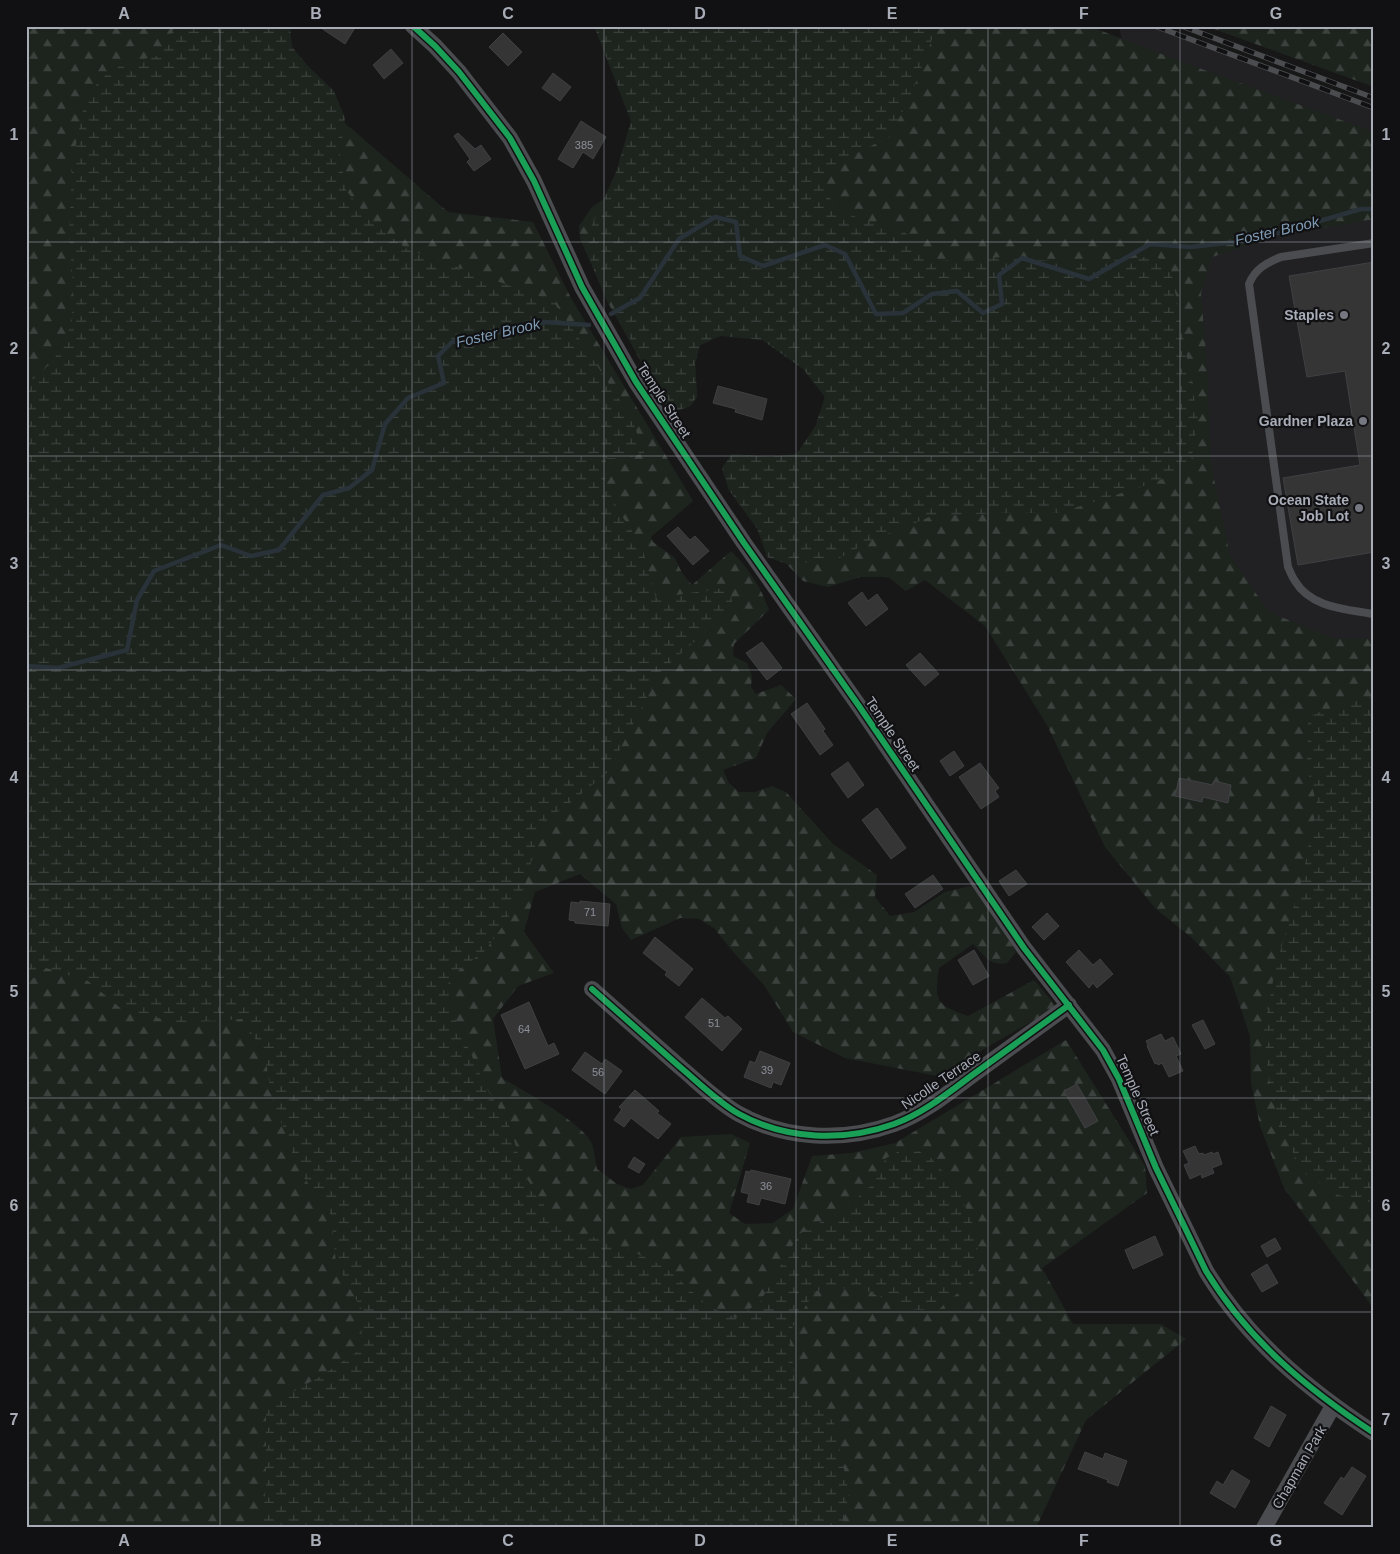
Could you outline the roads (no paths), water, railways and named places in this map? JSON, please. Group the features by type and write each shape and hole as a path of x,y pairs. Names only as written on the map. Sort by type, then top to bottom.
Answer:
{"street":[{"name":"Temple Street","path":"413,26 460,72 510,138 531,174 582,287 636,382 744,543 859,706 1024,948 1103,1050 1115,1070 1156,1168 1206,1271 1216,1286 1246,1328 1268,1350 1333,1406 1374,1433"},
{"name":"Nicolle Terrace","path":"592,989 708,1091 738,1114 763,1126 779,1131 822,1136 838,1136 869,1131 894,1124 914,1114 941,1098 1069,1005"},
{"name":"Chapman Park","path":"1264,1528 1333,1406"}],"lane":[{"path":"1374,243 1281,257 1260,268 1252,275 1249,284 1288,567 1295,582 1307,595 1318,602 1374,614"}],"waterway":[{"name":"Foster Brook","path":"611,314 640,298 679,239 715,217 736,222 740,256 763,266 825,245 845,254 876,314 903,313 932,294 957,291 983,313 1002,304 999,275 1022,258 1089,279 1150,244 1190,247 1254,240 1361,209 1374,209"},
{"name":"Foster Brook","path":"26,666 58,668 127,650 137,600 154,571 221,545 251,556 279,550 323,495 349,488 372,470 385,424 408,398 444,383 438,356 452,342 544,322 589,325"}],"railway":[{"path":"1155,26 1374,108"},
{"path":"1182,26 1374,98"}],"place":[{"name":"Staples","path":"1344,315"},
{"name":"Gardner Plaza","path":"1363,421"},
{"name":"Ocean State Job Lot","path":"1359,508"}]}
